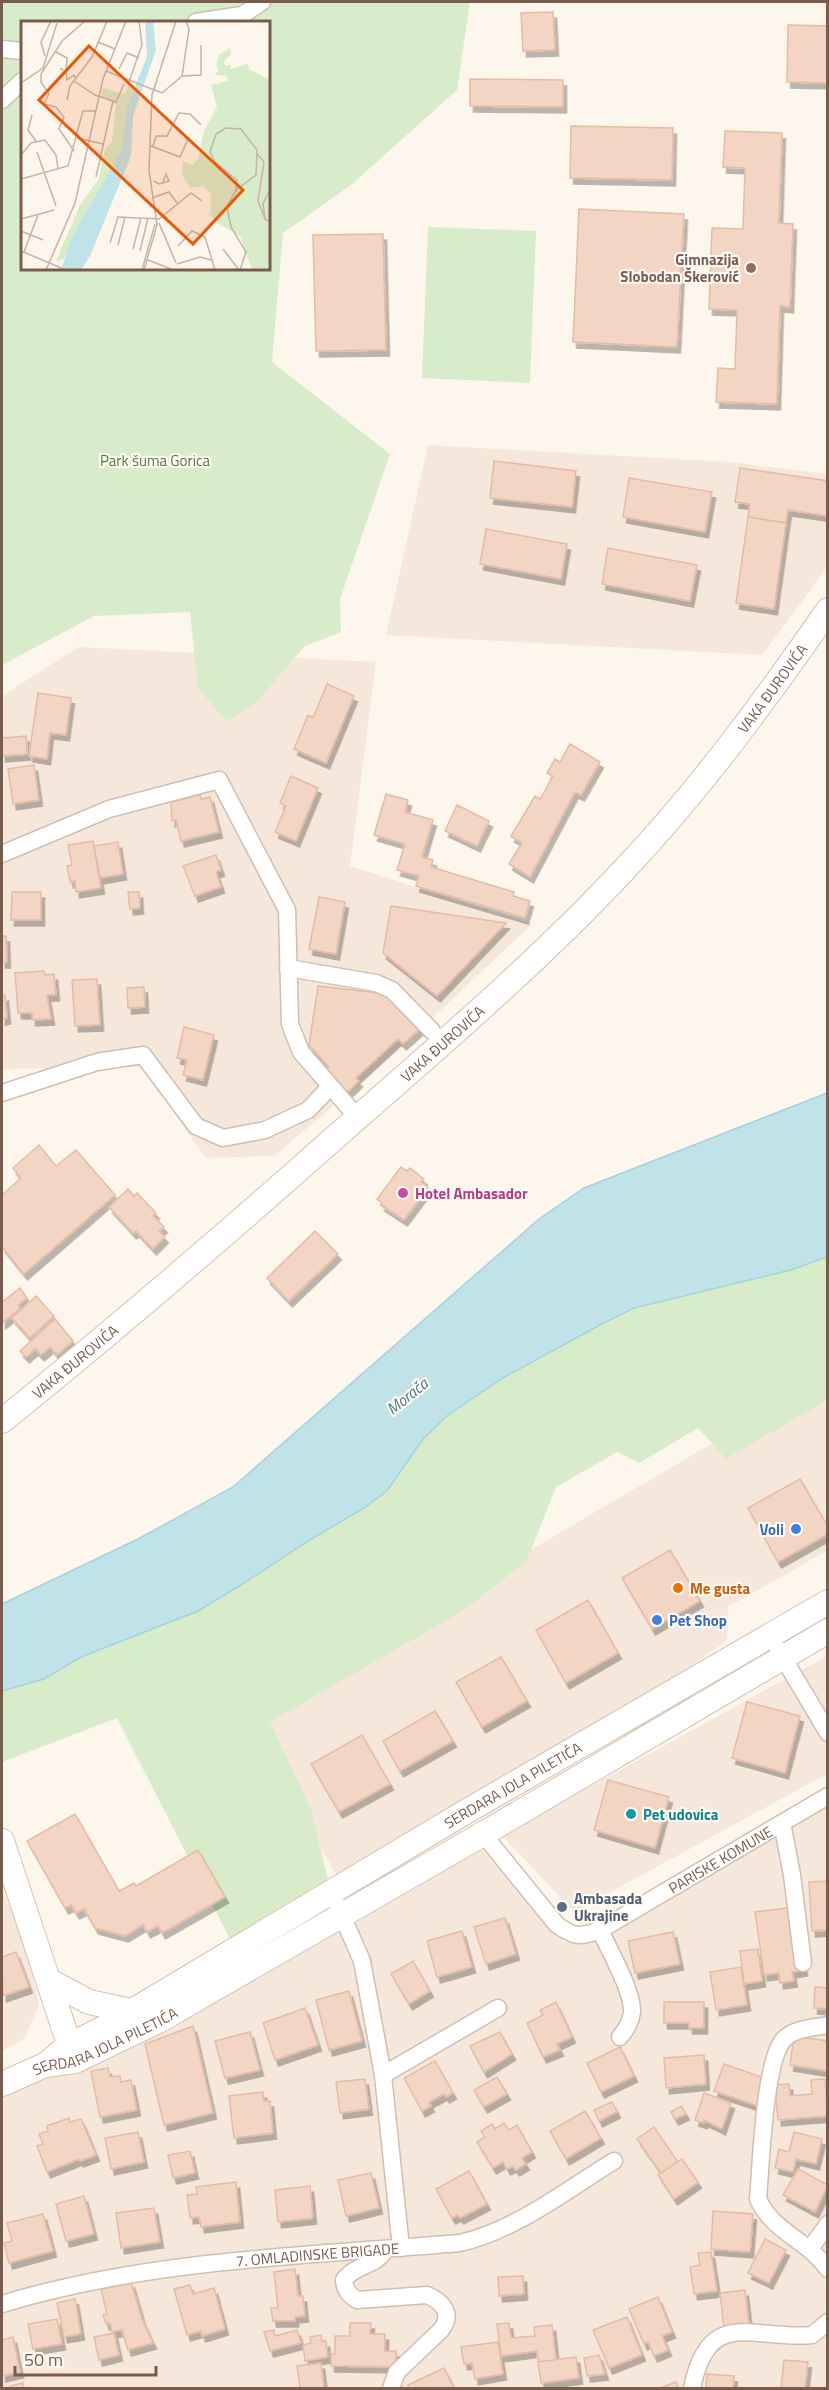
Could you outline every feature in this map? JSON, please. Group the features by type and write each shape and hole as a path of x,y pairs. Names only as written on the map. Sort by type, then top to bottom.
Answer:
{"main road":[{"name":"VAKA ĐUROVIĆA","path":"2,1421 112,1333 358,1118 562,933 628,866 721,757 768,696 828,610"},
{"name":"SERDARA JOLA PILETIĆA","path":"72,2053 131,2011 828,1602"},
{"name":"SERDARA JOLA PILETIĆA","path":"2,2084 72,2053 160,2020 556,1792 828,1631"},
{"path":"2,1841 72,2053"},
{"path":"48,1980 90,2002 131,2011"}],"street":[{"path":"203,21 242,15 261,2"},
{"path":"2,49 21,51"},
{"path":"2,100 21,82"},
{"path":"2,854 109,809 219,780 287,910 290,1024 301,1052 358,1118"},
{"path":"288,968 376,983 392,990 432,1031"},
{"path":"2,1093 97,1062 142,1055 196,1126 223,1138 265,1130 308,1110 330,1087"},
{"path":"770,1636 828,1734"},
{"name":"PARISKE KOMUNE","path":"483,1834 557,1925 570,1934 580,1937 600,1930 828,1796"},
{"path":"782,1823 792,1875 803,1963"},
{"path":"330,1893 342,1914 362,1961 383,2075 393,2249 349,2273 344,2280 345,2289 357,2300 427,2295 438,2299 447,2315 446,2323 441,2330 396,2372 388,2386"},
{"path":"600,1930 625,1987 632,2011 628,2025 620,2037"},
{"path":"383,2075 498,2008"},
{"path":"828,2025 795,2031 779,2046 767,2099 758,2199 763,2210 779,2227 810,2249 828,2269"},
{"name":"7. OMLADINSKE BRIGADE","path":"2,2304 67,2287 178,2267 260,2257 393,2249 460,2243 478,2239 510,2225 614,2161"},
{"path":"810,2249 828,2224"},
{"path":"692,2388 701,2357 713,2342 723,2336 741,2332 812,2335 828,2322"}],"shaded area":[{"path":"428,445 728,462 827,474 827,567 762,655 386,635"},
{"path":"79,647 376,662 350,866 532,924 391,1057 274,1156 206,1158 142,1067 2,1069 2,696"},
{"path":"827,1376 827,1551 728,1607 727,1640 548,1769 345,1889 244,1718"},
{"path":"827,1656 827,1774 574,1912 502,1835"},
{"path":"827,1793 827,2388 2,2388 2,2089 480,1847 564,1943"},
{"path":"2,1889 26,1944 39,2005 24,2039 2,2051"}],"green space":[{"name":"Park šuma Gorica","path":"2,2 470,2 457,90 351,185 283,233 272,362 390,454 340,599 341,632 305,646 255,704 226,721 198,688 190,612 94,616 2,665"},
{"path":"428,227 536,231 530,383 422,378"},
{"path":"827,1257 827,1400 726,1459 698,1428 639,1463 617,1452 556,1487 526,1562 461,1612 270,1722 311,1809 332,1897 235,1949 117,1718 2,1762 2,1691 44,1679 81,1657 198,1611 246,1583 387,1491 423,1439 448,1415 503,1378 634,1308 791,1270"},
{"path":"738,1671 632,1732 616,1740 630,1730"}],"water":[{"name":"Morača","path":"827,1093 827,1257 791,1270 634,1308 600,1325 503,1378 448,1415 423,1439 387,1491 364,1508 246,1582 198,1611 81,1657 44,1679 2,1691 2,1604 138,1539 233,1487 539,1219 584,1188"}],"building":[{"path":"553,12 555,50 523,51 521,13"},
{"path":"788,25 828,26 828,83 787,82"},
{"path":"470,79 563,80 563,107 470,106"},
{"path":"571,126 673,128 672,180 570,178"},
{"name":"Gimnazija Slobodan Škerović","path":"725,131 782,133 779,223 793,224 790,307 780,306 777,404 716,402 718,368 735,369 737,310 709,309 712,228 743,229 745,168 723,167"},
{"path":"579,209 684,214 677,347 573,342"},
{"path":"383,234 386,350 316,351 313,235"},
{"path":"494,461 576,471 572,507 490,498"},
{"path":"740,468 828,481 828,516 788,510 786,523 748,517 750,504 735,502"},
{"path":"629,478 712,492 705,532 623,517"},
{"path":"748,517 786,523 774,609 736,603"},
{"path":"486,529 567,544 561,579 480,564"},
{"path":"608,548 697,565 690,601 602,584"},
{"path":"327,684 354,696 326,763 294,749 308,715 313,718"},
{"path":"38,693 71,698 66,735 50,733 47,759 29,756"},
{"path":"26,736 27,754 2,756 2,738"},
{"path":"570,744 600,762 581,795 575,792 530,877 509,864 522,843 511,836 535,796 540,799 553,776 547,773 555,759 560,762"},
{"path":"34,765 39,800 13,804 8,769"},
{"path":"291,776 318,788 296,841 275,832 286,806 280,803"},
{"path":"386,794 408,800 405,812 433,820 422,857 433,860 431,867 514,892 513,896 530,901 525,918 416,886 419,876 397,870 405,844 374,835"},
{"path":"200,795 201,799 210,797 219,832 181,841 176,820 172,821 171,802"},
{"path":"457,805 489,821 477,846 445,831"},
{"path":"93,841 101,888 76,892 75,881 70,882 67,866 72,865 68,845"},
{"path":"118,842 123,874 100,878 94,846"},
{"path":"216,855 221,870 216,872 221,887 195,896 183,866"},
{"path":"12,892 41,892 41,920 11,920"},
{"path":"128,892 139,892 140,908 130,909"},
{"path":"319,897 345,902 336,954 309,949"},
{"path":"391,906 506,923 437,996 383,953"},
{"path":"2,936 6,936 7,962 2,962"},
{"path":"44,971 45,975 54,974 56,995 47,995 51,1019 32,1020 32,1013 18,1013 15,973"},
{"path":"97,979 100,1025 75,1026 72,980"},
{"path":"318,986 395,995 424,1025 403,1044 398,1039 356,1078 359,1081 345,1095 324,1072 329,1067 309,1045"},
{"path":"144,987 145,1007 128,1008 127,988"},
{"path":"5,995 7,1018 2,1019 2,996"},
{"path":"184,1027 214,1035 203,1080 183,1075 187,1060 177,1058"},
{"path":"39,1145 56,1166 76,1150 115,1195 24,1274 2,1247 2,1195 21,1178 13,1168"},
{"name":"Hotel Ambasador","path":"401,1167 407,1171 410,1168 424,1179 421,1182 428,1188 404,1220 381,1205 382,1203 377,1199"},
{"path":"128,1189 134,1196 137,1193 156,1213 153,1216 164,1227 159,1231 165,1237 153,1249 136,1231 133,1233 109,1207"},
{"path":"315,1231 338,1254 289,1301 267,1278"},
{"path":"20,1288 27,1298 18,1305 20,1309 2,1323 2,1302"},
{"path":"36,1296 54,1316 30,1338 12,1318"},
{"path":"55,1319 73,1341 57,1355 50,1347 41,1355 35,1349 26,1357 20,1351"},
{"path":"800,1479 828,1527 828,1534 778,1562 748,1508"},
{"path":"670,1550 700,1601 652,1629 622,1578"},
{"path":"588,1600 618,1653 566,1683 536,1630"},
{"path":"501,1657 527,1701 482,1727 456,1682"},
{"path":"747,1702 800,1716 785,1773 732,1758"},
{"path":"435,1711 453,1741 400,1771 383,1741"},
{"path":"362,1735 390,1784 339,1812 311,1764"},
{"name":"Pet udovica","path":"608,1780 669,1797 655,1848 594,1830"},
{"path":"75,1814 119,1891 134,1883 136,1886 198,1850 225,1897 162,1933 158,1926 147,1932 143,1925 125,1936 95,1928 84,1909 76,1913 71,1905 65,1908 27,1841"},
{"path":"828,1881 828,1930 812,1931 809,1882"},
{"path":"795,1907 804,1970 792,1972 794,1981 780,1983 779,1973 764,1975 755,1912"},
{"path":"505,1918 516,1954 486,1964 474,1927"},
{"path":"462,1931 472,1967 437,1977 427,1941"},
{"path":"673,1932 680,1964 635,1973 628,1941"},
{"path":"758,1949 762,1981 744,1984 740,1951"},
{"path":"16,1952 29,1987 3,1996 2,1957"},
{"path":"413,1961 430,1991 409,2004 391,1974"},
{"path":"741,1967 747,2005 716,2010 710,1972"},
{"path":"815,1987 828,1988 828,2009 814,2008"},
{"path":"349,1991 362,2041 329,2050 316,2000"},
{"path":"556,2002 572,2037 557,2044 560,2050 543,2057 527,2023 543,2015 540,2010"},
{"path":"664,2002 704,2002 704,2028 689,2028 689,2023 664,2023"},
{"path":"305,2008 318,2045 275,2060 263,2023"},
{"path":"193,2026 213,2113 164,2125 145,2044"},
{"path":"250,2032 260,2070 225,2078 215,2041"},
{"path":"500,2032 512,2054 484,2072 470,2046"},
{"path":"794,2036 828,2041 828,2071 790,2065"},
{"path":"620,2047 634,2076 601,2092 587,2063"},
{"path":"704,2055 706,2084 666,2088 664,2058"},
{"path":"435,2061 453,2093 446,2097 444,2094 429,2102 431,2106 422,2111 404,2078"},
{"path":"724,2064 767,2079 758,2106 714,2091"},
{"path":"108,2068 110,2077 120,2076 121,2082 131,2080 137,2110 100,2117 91,2071"},
{"path":"497,2077 507,2094 484,2107 474,2090"},
{"path":"365,2079 369,2109 340,2113 336,2082"},
{"path":"825,2079 828,2116 778,2120 775,2085 789,2084 790,2096 812,2094 811,2080"},
{"path":"263,2092 264,2101 270,2101 273,2133 234,2138 229,2096"},
{"path":"704,2093 731,2103 722,2129 704,2120 704,2123 695,2120"},
{"path":"612,2102 617,2112 599,2121 594,2110"},
{"path":"681,2106 686,2114 675,2119 671,2112"},
{"path":"585,2111 601,2138 566,2159 550,2131"},
{"path":"69,2118 70,2122 81,2119 96,2155 47,2172 37,2146 43,2144 39,2134 48,2131 47,2126"},
{"path":"504,2123 509,2130 517,2125 532,2152 522,2158 526,2164 516,2170 513,2166 507,2169 503,2162 493,2168 477,2142 485,2137 481,2131 492,2124 495,2129"},
{"path":"654,2127 678,2162 661,2173 637,2139"},
{"path":"138,2132 144,2162 111,2169 105,2138"},
{"path":"794,2132 822,2139 816,2164 796,2159 793,2172 775,2168 779,2149 789,2152"},
{"path":"190,2151 195,2173 173,2178 168,2155"},
{"path":"682,2159 698,2182 674,2199 658,2175"},
{"path":"798,2169 828,2185 815,2212 783,2195"},
{"path":"469,2171 487,2204 460,2218 458,2215 452,2218 436,2189"},
{"path":"371,2173 379,2208 346,2216 338,2180"},
{"path":"236,2182 240,2222 201,2227 199,2217 190,2218 187,2195 197,2194 196,2187"},
{"path":"310,2186 313,2218 278,2222 275,2190"},
{"path":"84,2196 94,2234 66,2241 56,2204"},
{"path":"154,2208 160,2242 121,2248 116,2213"},
{"path":"713,2211 753,2214 750,2252 711,2249"},
{"path":"43,2214 53,2251 9,2263 4,2243 12,2241 7,2223"},
{"path":"765,2239 786,2250 769,2283 748,2273"},
{"path":"711,2252 717,2291 694,2294 690,2267 700,2265 698,2253"},
{"path":"295,2269 298,2296 303,2296 305,2316 295,2317 295,2321 273,2321 271,2308 278,2308 274,2272"},
{"path":"523,2276 524,2294 499,2296 498,2277"},
{"path":"131,2282 142,2319 153,2343 128,2350 122,2330 112,2332 110,2323 106,2324 103,2315 107,2314 101,2289"},
{"path":"190,2285 193,2294 214,2288 225,2329 202,2336 201,2331 187,2335 174,2289"},
{"path":"745,2290 749,2325 724,2328 720,2293"},
{"path":"658,2297 672,2332 662,2336 668,2350 654,2356 648,2342 644,2344 629,2309"},
{"path":"75,2299 81,2334 64,2337 57,2303"},
{"path":"627,2317 642,2355 609,2368 593,2330"},
{"path":"57,2319 62,2344 33,2349 28,2324"},
{"path":"350,2323 371,2323 370,2334 385,2334 385,2351 396,2351 396,2367 331,2366 331,2354 335,2354 335,2336 350,2336"},
{"path":"509,2323 511,2338 535,2336 534,2327 552,2325 556,2360 538,2362 537,2351 501,2356 497,2324"},
{"path":"274,2330 275,2336 297,2330 301,2343 270,2351 264,2332"},
{"path":"114,2333 119,2355 99,2360 94,2337"},
{"path":"321,2335 322,2342 326,2341 328,2357 305,2361 303,2345 311,2343 310,2337"},
{"path":"13,2337 20,2372 2,2376 2,2340"},
{"path":"498,2342 503,2374 475,2379 472,2363 464,2364 461,2347"},
{"path":"599,2355 605,2374 587,2376 584,2358"},
{"path":"576,2357 579,2378 541,2383 538,2362"},
{"path":"784,2360 808,2362 805,2388 781,2388"},
{"path":"321,2363 324,2388 300,2388 297,2366"},
{"path":"444,2368 454,2388 409,2388 408,2385"},
{"path":"707,2374 734,2376 733,2388 706,2388"},
{"path":"676,2382 678,2388 660,2388"},
{"path":"23,2383 24,2388 10,2388 10,2386"}],"place":[{"name":"Gimnazija Slobodan Škerović","path":"751,268"},
{"name":"Hotel Ambasador","path":"403,1193"},
{"name":"Voli","path":"796,1529"},
{"name":"Me gusta","path":"678,1588"},
{"name":"Pet Shop","path":"657,1620"},
{"name":"Pet udovica","path":"631,1814"},
{"name":"Ambasada Ukrajine","path":"562,1907"}]}
